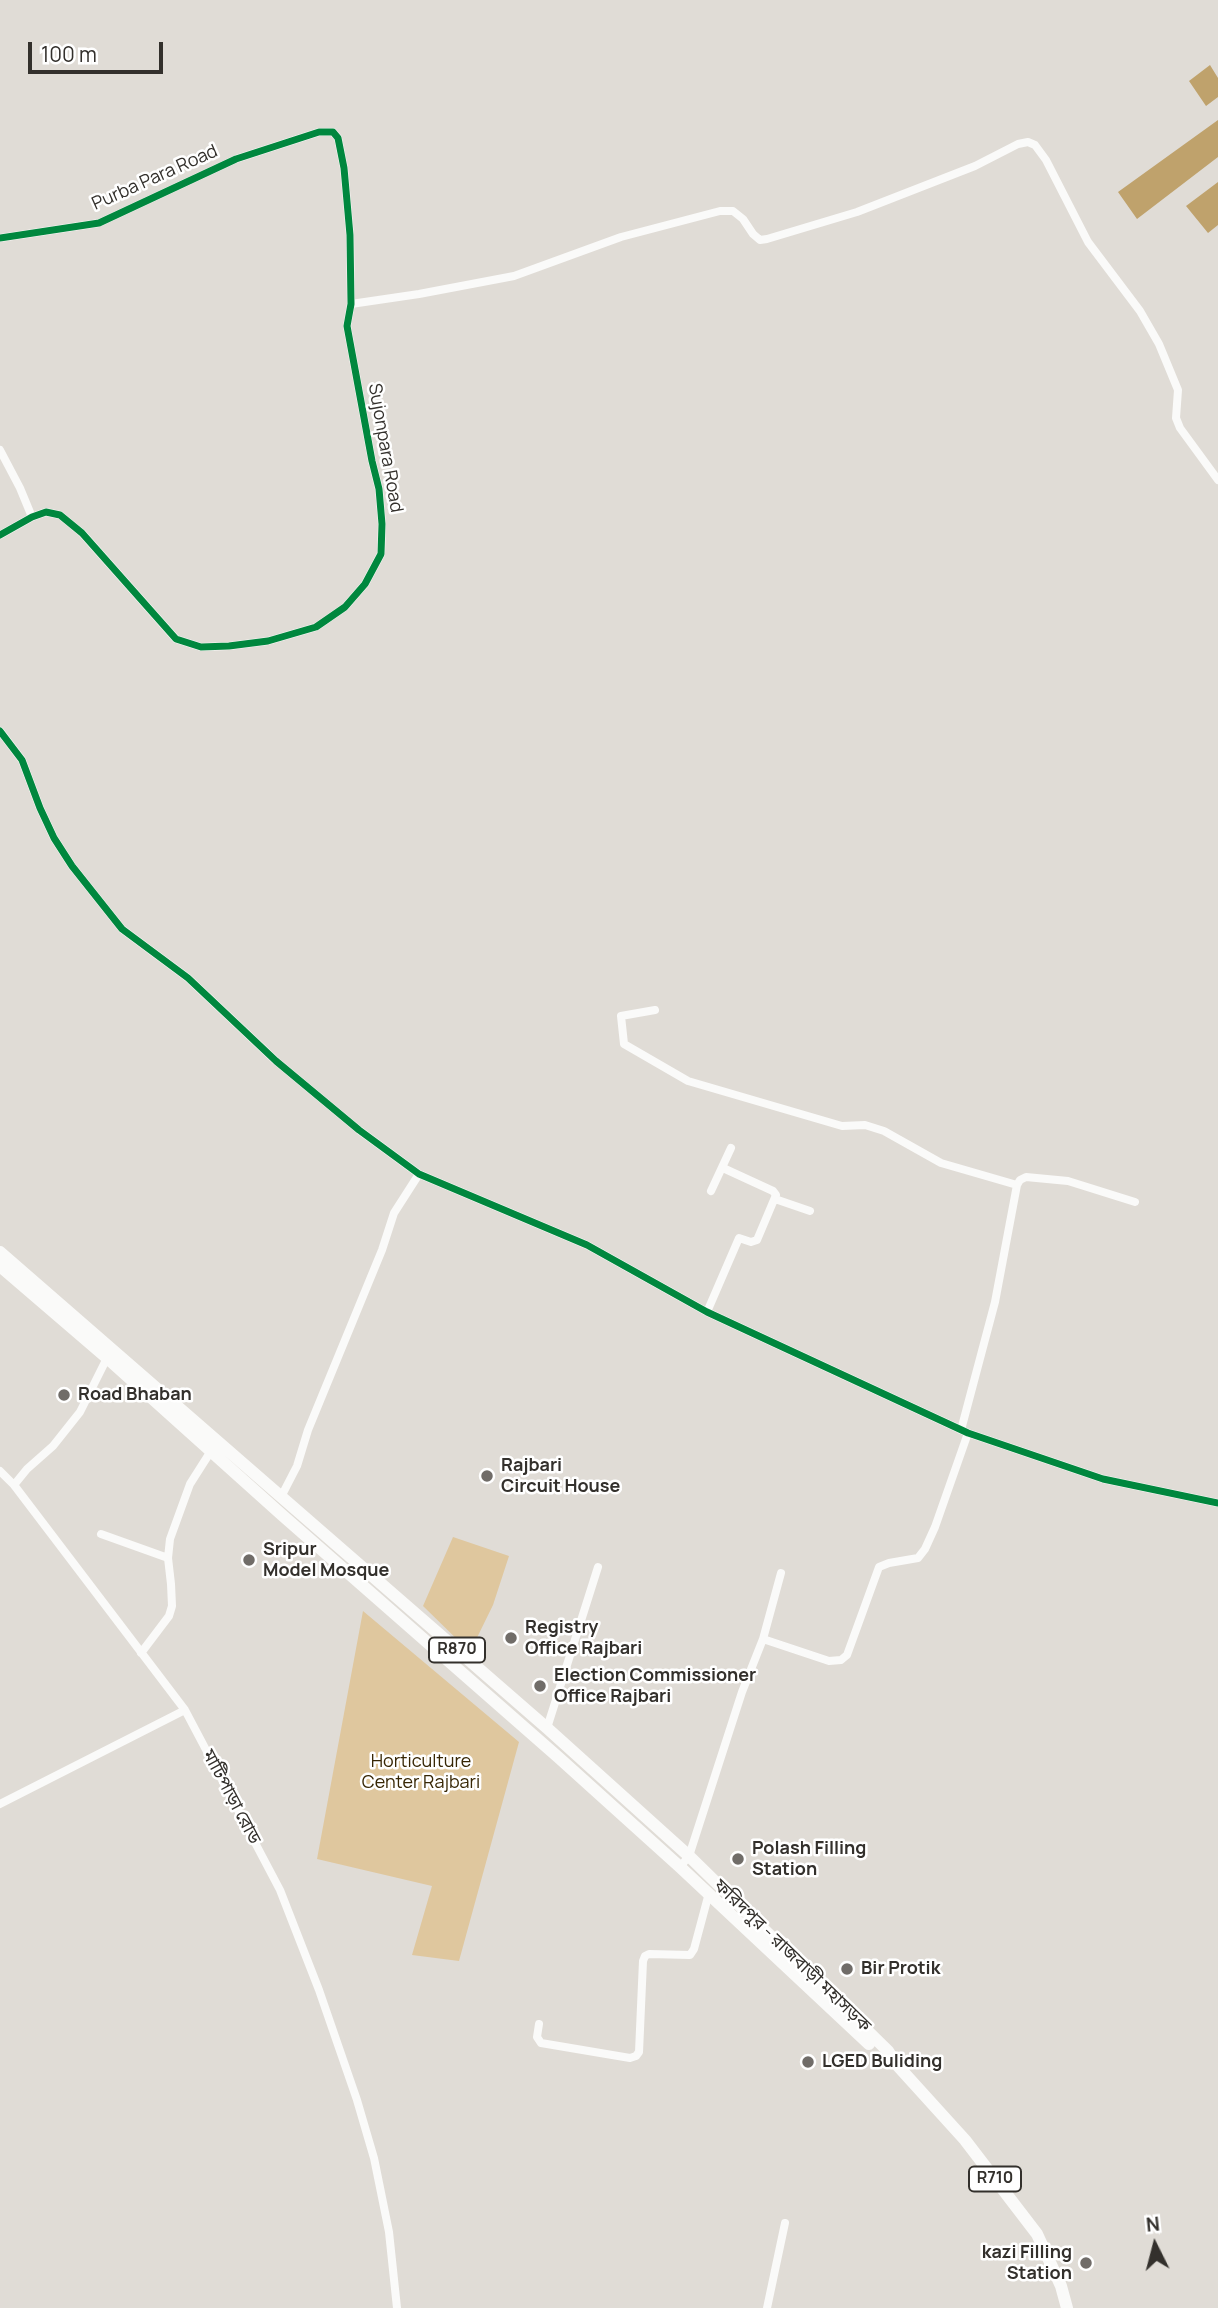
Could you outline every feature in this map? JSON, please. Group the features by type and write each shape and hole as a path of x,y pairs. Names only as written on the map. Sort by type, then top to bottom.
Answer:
{"main road":[{"name":"ফরিদপুর - রাজবাড়ী মহাসড়ক","path":"0,1252 547,1728 689,1856 888,2051 897,2065"},
{"name":"ফরিদপুর - রাজবাড়ী মহাসড়ক","path":"0,1266 680,1867 883,2056 897,2065"},
{"name":"R710","path":"897,2065 965,2140 1037,2234 1061,2286 1066,2308"}],"street":[{"name":"Purba Para Road","path":"0,238 99,223 236,159 319,132"},
{"name":"Sujonpara Road","path":"32,517 46,512 60,515 82,533 176,639 201,647 268,641 316,626 345,607 365,584 381,554 379,489 347,326 351,304 350,235 344,168 338,138 333,132 319,132"},
{"path":"351,304 514,276 611,240 720,211 733,211 760,240 768,239 858,212 1028,142 1035,145 1046,160 1088,242 1140,311 1159,344 1178,390 1176,418 1218,480"},
{"path":"0,450 32,517 0,535"},
{"path":"0,731 22,760 54,838 72,866 122,929 188,978 276,1061 419,1174 587,1245 707,1312 964,1431 1103,1479 1218,1503"},
{"path":"655,1010 621,1016 624,1044 688,1081 842,1126 865,1125 884,1131 941,1163 1017,1185"},
{"path":"711,1191 731,1148"},
{"path":"707,1312 739,1238 751,1242 757,1240 776,1195 773,1191 723,1168"},
{"path":"281,1497 297,1466 308,1430 382,1250 394,1213 419,1174"},
{"path":"764,1639 829,1661 841,1660 847,1655 879,1567 918,1558 925,1549 935,1527 964,1431 995,1302 1020,1180 1026,1177 1068,1181 1135,1202"},
{"path":"775,1199 810,1211"},
{"path":"14,1485 27,1469 53,1446 80,1412 107,1358"},
{"path":"141,1653 169,1616 172,1606 167,1558 170,1539 182,1501 211,1451"},
{"name":"মাটিপাড়া রোড","path":"0,1471 14,1485 184,1710 280,1890 323,2003 374,2158 389,2232 397,2308"},
{"path":"101,1534 167,1558"},
{"path":"547,1728 598,1567"},
{"path":"680,1867 689,1856 746,1681 764,1639 781,1573"},
{"path":"0,1804 184,1710"},
{"path":"539,2024 537,2036 541,2043 630,2058 636,2056 639,2052 645,1956 690,1955 709,1893"},
{"path":"767,2308 785,2223"}],"green space":[{"path":"453,1537 509,1556 493,1605 470,1652 423,1606"},
{"name":"Horticulture Center Rajbari","path":"363,1611 519,1742 459,1961 412,1955 432,1886 317,1859"}],"shaded area":[{"path":"1210,65 1218,78 1218,97 1206,106 1189,81"},
{"path":"1218,120 1218,157 1137,219 1118,192"},
{"path":"1218,182 1218,225 1208,233 1186,206"}],"cycle path":[{"path":"0,238 99,223 236,159 319,132 333,132 338,138 344,168 350,235 351,304 347,326 379,489 382,524 381,554 365,584 345,607 316,627 268,641 201,647 176,639 82,533 60,515 46,512 0,535"},
{"path":"0,731 22,760 54,838 72,866 122,929 188,978 276,1061 359,1130 419,1174 587,1245 707,1312 968,1433 1103,1479 1218,1503"}],"place":[{"name":"Road Bhaban","path":"64,1395"},
{"name":"Rajbari Circuit House","path":"487,1476"},
{"name":"Sripur Model Mosque","path":"249,1560"},
{"name":"Registry Office Rajbari","path":"511,1638"},
{"name":"Election Commissioner Office Rajbari","path":"540,1686"},
{"name":"Polash Filling Station","path":"738,1859"},
{"name":"Bir Protik","path":"847,1969"},
{"name":"LGED Buliding","path":"808,2062"},
{"name":"kazi Filling Station","path":"1086,2263"}]}
